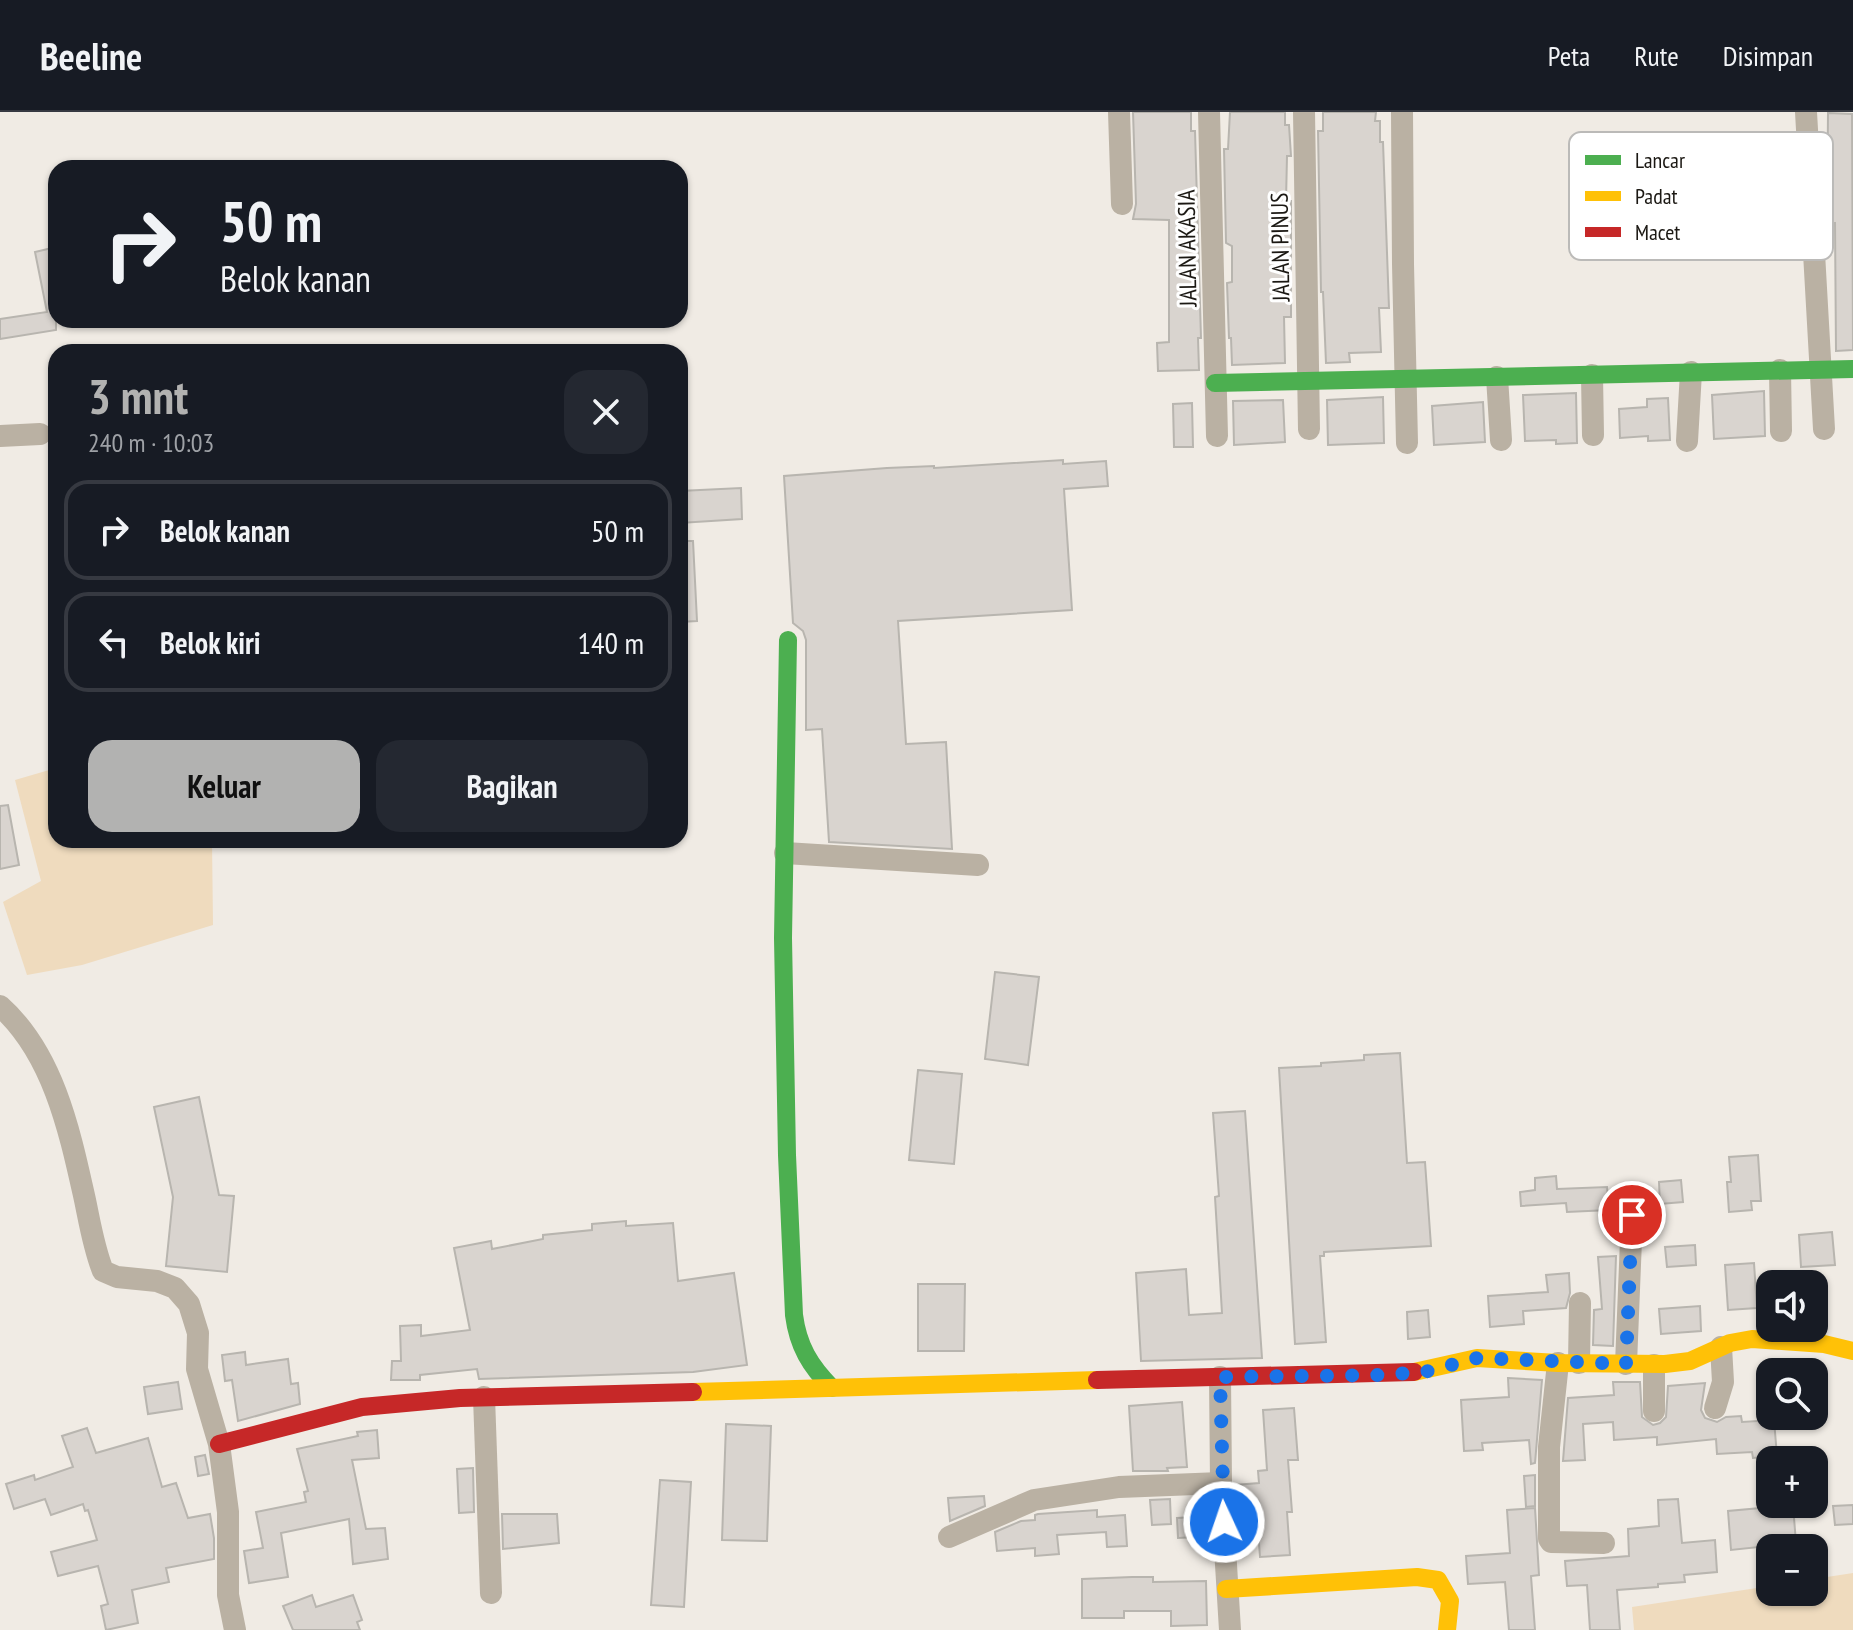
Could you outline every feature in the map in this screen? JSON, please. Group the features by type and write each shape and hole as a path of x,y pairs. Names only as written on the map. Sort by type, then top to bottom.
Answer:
{"street":[{"path":"1119,112 1122,204"},
{"name":"JALAN AKASIA","path":"1209,112 1217,436"},
{"name":"JALAN PINUS","path":"1304,112 1309,429"},
{"path":"1402,112 1407,443"},
{"path":"1806,112 1807,132"},
{"path":"1814,260 1824,429"},
{"path":"1215,383 1853,369"},
{"path":"1780,370 1781,431"},
{"path":"1687,441 1691,372"},
{"path":"1592,375 1593,435"},
{"path":"1497,377 1501,440"},
{"path":"0,436 40,434"},
{"path":"788,640 784,1038 796,1337 802,1355 832,1388"},
{"path":"785,853 978,865"},
{"path":"0,1006 29,1039 53,1084 74,1152 103,1271 117,1277 157,1281 175,1288 189,1304 198,1333 197,1369 219,1444 228,1512 228,1595 235,1630"},
{"path":"1626,1364 1632,1215"},
{"path":"1580,1303 1549,1447 1549,1539 1551,1542 1604,1543"},
{"path":"219,1444 362,1407 484,1397 1387,1375 1429,1371 1477,1358 1654,1365 1679,1363 1752,1339 1824,1344 1853,1351"},
{"path":"1715,1408 1723,1382 1721,1347"},
{"path":"1654,1365 1654,1411"},
{"path":"1220,1377 1221,1483 1230,1630"},
{"path":"484,1397 491,1593"},
{"path":"949,1537 1034,1500 1119,1487 1221,1483"},
{"path":"1226,1589 1417,1577 1438,1580 1450,1601 1447,1630"}],"shaded area":[{"path":"48,770 48,848 212,848 213,925 82,965 27,975 3,902 41,881 15,780"},
{"path":"1853,1573 1853,1630 1634,1630 1632,1607 1756,1588 1756,1606 1828,1606 1828,1577"}],"building":[{"path":"1133,112 1191,112 1191,131 1195,131 1201,338 1198,338 1199,370 1158,371 1157,343 1169,342 1169,220 1133,219 1136,204"},
{"path":"1230,112 1285,112 1285,125 1289,125 1291,156 1287,156 1286,201 1291,201 1291,317 1284,317 1285,363 1232,365 1227,283 1232,282 1232,246 1226,243 1224,149 1228,149"},
{"path":"1323,112 1376,112 1375,121 1380,121 1380,142 1383,142 1389,308 1379,308 1381,352 1349,353 1350,362 1326,363 1321,292 1318,131 1323,131"},
{"path":"1828,113 1852,114 1853,350 1836,351 1833,132 1828,132"},
{"path":"48,249 48,328 56,330 0,339 0,319 47,312 35,252"},
{"path":"1764,391 1765,436 1714,439 1712,395"},
{"path":"1576,393 1577,443 1525,441 1523,395"},
{"path":"1383,397 1384,443 1328,445 1327,400"},
{"path":"1668,398 1670,440 1648,441 1648,436 1620,438 1619,409 1647,407 1647,399"},
{"path":"1283,400 1285,442 1234,445 1233,401"},
{"path":"1483,402 1485,442 1434,445 1432,406"},
{"path":"1192,403 1193,447 1174,447 1173,404"},
{"path":"1063,460 1063,464 1106,461 1108,486 1064,489 1072,610 898,621 906,744 946,742 952,849 829,842 822,729 806,730 806,640 803,631 793,623 784,476"},
{"path":"741,488 742,519 688,522 688,491"},
{"path":"688,541 693,541 697,621 688,622"},
{"path":"8,805 19,865 0,869 0,806"},
{"path":"995,972 1039,977 1028,1065 985,1059"},
{"path":"1400,1053 1407,1163 1425,1162 1431,1246 1324,1252 1324,1256 1320,1256 1326,1342 1295,1344 1279,1068 1321,1066 1321,1063 1364,1060 1364,1055"},
{"path":"918,1070 962,1074 954,1164 909,1160"},
{"path":"199,1097 219,1195 234,1196 227,1272 166,1266 173,1197 154,1107"},
{"path":"1245,1111 1262,1358 1141,1361 1136,1273 1186,1269 1189,1315 1222,1313 1213,1113"},
{"path":"1758,1155 1761,1201 1751,1201 1752,1210 1729,1212 1729,1157"},
{"path":"1556,1176 1557,1189 1607,1187 1609,1210 1567,1212 1566,1203 1521,1206 1520,1192 1535,1190 1535,1178"},
{"path":"1681,1180 1683,1202 1660,1204 1659,1182"},
{"path":"626,1221 626,1226 673,1223 678,1281 734,1273 747,1365 693,1372 479,1379 477,1369 420,1375 420,1380 391,1380 392,1361 401,1361 400,1326 421,1325 421,1336 470,1330 454,1248 491,1241 492,1249 543,1239 543,1235 592,1230 592,1224"},
{"path":"1832,1232 1835,1265 1801,1267 1799,1235"},
{"path":"1695,1245 1696,1265 1667,1267 1665,1247"},
{"path":"1616,1256 1613,1346 1593,1345 1594,1310 1602,1309 1598,1257"},
{"path":"1754,1263 1756,1308 1728,1310 1725,1265"},
{"path":"1569,1273 1570,1293 1566,1308 1523,1311 1524,1324 1490,1327 1488,1296 1548,1292 1546,1275"},
{"path":"918,1284 965,1284 964,1351 918,1351"},
{"path":"1700,1306 1701,1331 1661,1334 1659,1309"},
{"path":"1428,1310 1430,1337 1408,1339 1407,1312"},
{"path":"245,1352 246,1365 288,1359 291,1384 298,1383 300,1404 238,1421 232,1380 225,1381 222,1355"},
{"path":"1508,1378 1542,1380 1535,1463 1531,1464 1529,1440 1482,1443 1483,1450 1464,1451 1461,1400 1509,1397"},
{"path":"178,1382 182,1409 148,1414 144,1387"},
{"path":"1613,1382 1640,1382 1642,1417 1653,1425 1666,1417 1668,1386 1705,1383 1701,1410 1705,1418 1717,1422 1726,1417 1741,1416 1742,1422 1756,1421 1756,1430 1775,1430 1776,1446 1756,1446 1756,1458 1753,1458 1752,1452 1717,1454 1716,1439 1657,1445 1657,1437 1614,1440 1613,1422 1583,1424 1585,1460 1563,1461 1568,1398 1614,1395"},
{"path":"1182,1402 1187,1467 1167,1468 1168,1471 1133,1471 1129,1406"},
{"path":"1294,1408 1298,1460 1288,1460 1292,1512 1287,1512 1290,1555 1260,1557 1257,1515 1237,1516 1235,1485 1259,1483 1258,1471 1267,1470 1263,1410"},
{"path":"726,1424 771,1426 767,1541 722,1540"},
{"path":"87,1428 96,1453 148,1438 162,1487 176,1483 188,1518 210,1514 214,1538 214,1559 166,1568 169,1582 132,1590 138,1623 106,1630 101,1606 108,1604 98,1566 58,1576 51,1552 97,1540 88,1510 85,1511 83,1504 51,1515 45,1499 14,1509 6,1484 34,1475 35,1480 73,1467 62,1436"},
{"path":"377,1430 379,1458 352,1460 366,1529 385,1528 388,1559 353,1564 349,1519 281,1533 288,1577 249,1583 244,1551 263,1548 256,1512 306,1502 304,1492 308,1491 297,1449 358,1436 357,1432"},
{"path":"205,1455 209,1474 198,1476 195,1457"},
{"path":"473,1468 474,1512 459,1513 457,1469"},
{"path":"1535,1475 1535,1506 1526,1507 1524,1476"},
{"path":"660,1480 691,1482 684,1607 651,1605"},
{"path":"984,1496 985,1506 950,1521 948,1498"},
{"path":"1170,1499 1171,1524 1152,1525 1150,1500"},
{"path":"1678,1499 1682,1543 1715,1540 1717,1572 1684,1575 1685,1582 1658,1584 1658,1587 1617,1590 1620,1630 1590,1630 1587,1585 1567,1586 1565,1561 1629,1556 1628,1529 1659,1526 1658,1500"},
{"path":"1853,1505 1853,1524 1835,1525 1833,1506"},
{"path":"1535,1508 1539,1575 1531,1576 1535,1630 1509,1630 1505,1582 1468,1584 1466,1556 1510,1553 1507,1510"},
{"path":"1756,1508 1756,1518 1794,1518 1795,1534 1756,1534 1756,1547 1731,1550 1728,1511"},
{"path":"1097,1510 1097,1517 1125,1515 1127,1546 1107,1547 1106,1532 1057,1535 1059,1554 1035,1556 1035,1548 997,1551 995,1532 1021,1521 1035,1520 1035,1515"},
{"path":"502,1514 557,1514 559,1543 503,1549"},
{"path":"1195,1517 1196,1537 1178,1538 1177,1518"},
{"path":"1153,1577 1153,1582 1206,1581 1207,1625 1171,1626 1171,1611 1124,1611 1124,1618 1082,1618 1082,1579"},
{"path":"312,1595 316,1607 353,1595 362,1620 357,1622 360,1630 293,1630 283,1606"}],"traffic: fast":[{"path":"1215,383 1853,369"},
{"path":"788,640 783,938 794,1315 806,1355 832,1388"}],"traffic: slow":[{"path":"1414,1372 1477,1358 1558,1363 1665,1364 1690,1361 1730,1343 1752,1339 1824,1344 1853,1351"},
{"path":"693,1392 1097,1380"},
{"path":"1226,1589 1417,1577 1438,1580 1450,1601 1447,1630"}],"traffic: jam":[{"path":"1097,1380 1414,1372"},
{"path":"219,1444 362,1407 460,1398 693,1392"}],"route":[{"path":"1224,1522 1220,1377 1387,1375 1429,1371 1477,1358 1626,1364 1632,1215"}]}
